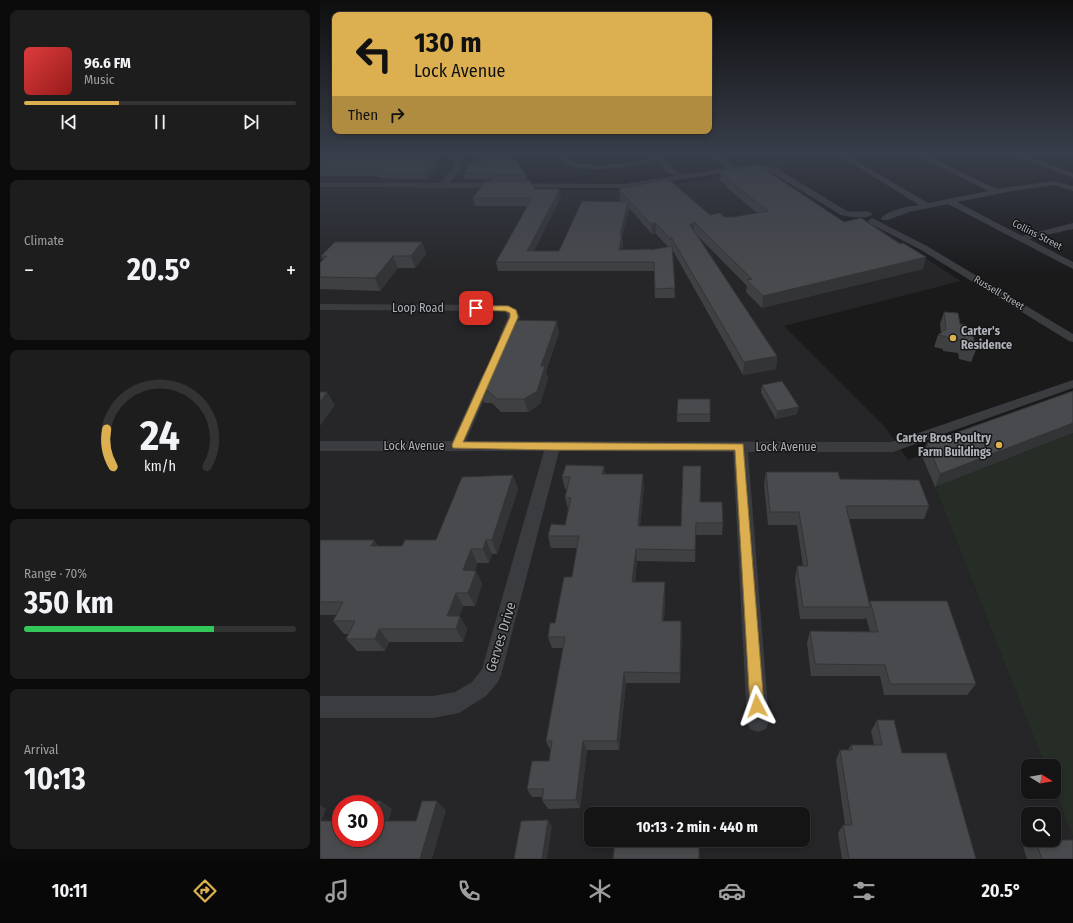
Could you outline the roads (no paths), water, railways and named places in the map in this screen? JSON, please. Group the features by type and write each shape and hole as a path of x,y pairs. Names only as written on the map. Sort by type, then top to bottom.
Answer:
{"street":[{"path":"812,194 829,205 839,215 845,218 871,217 985,194"},
{"path":"907,194 927,206"},
{"name":"Collins Street","path":"948,201 1073,266"},
{"path":"871,217 880,221 914,208"},
{"name":"Russell Street","path":"871,217 1073,339"},
{"name":"Russell Street","path":"885,218 924,248"},
{"path":"1020,239 1073,226"},
{"name":"Loop Road","path":"320,308 508,308 514,312 514,317 501,346"},
{"path":"457,445 492,367"},
{"name":"Lock Avenue","path":"320,446 893,446 1073,384"},
{"path":"740,446 758,721"},
{"name":"Gerves Drive","path":"320,707 433,707 459,702 479,688 487,680 491,675 498,656 554,447"}],"place":[{"name":"Carter's Residence","path":"953,338"},
{"name":"Carter Bros Poultry Farm Buildings","path":"999,445"}]}
